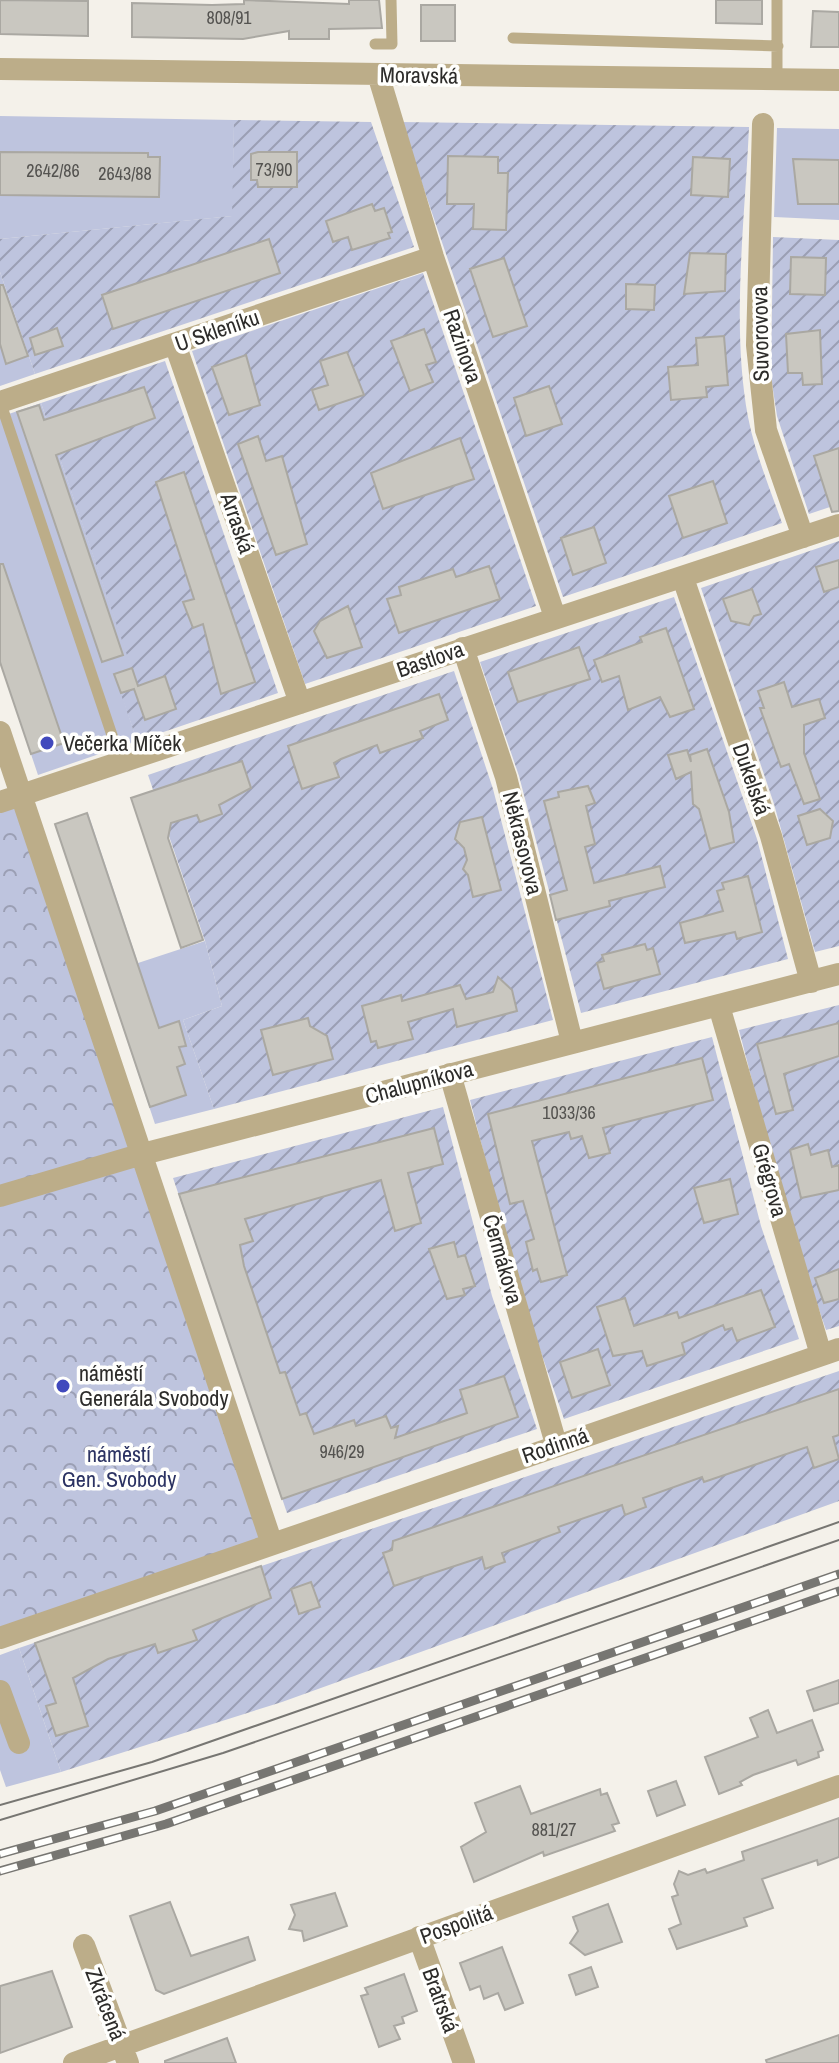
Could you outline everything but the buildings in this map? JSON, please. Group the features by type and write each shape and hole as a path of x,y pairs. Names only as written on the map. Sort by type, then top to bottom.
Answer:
{"street":[{"name":"Moravská","path":"0,69 839,80"},
{"name":"Razinova","path":"378,74 433,257 555,617"},
{"name":"Suvorovova","path":"763,124 757,345 766,430 803,537"},
{"name":"U Skleníku","path":"0,402 433,257"},
{"name":"Arraská","path":"175,344 300,703"},
{"name":"Bastlova","path":"11,798 839,525"},
{"name":"Dukelská","path":"683,578 771,836 811,982"},
{"name":"Někrasovova","path":"463,648 506,777 572,1042"},
{"path":"0,732 11,798 139,1155 271,1541 0,1638"},
{"name":"Chalupníkova","path":"0,1196 139,1155 839,974"},
{"name":"Grégrova","path":"719,1006 830,1352"},
{"name":"Čermákova","path":"450,1074 556,1444"},
{"name":"Rodinná","path":"271,1541 830,1352"},
{"path":"0,1691 19,1743"},
{"name":"Pospolitá","path":"74,2063 125,2055 419,1937 839,1786"},
{"name":"Bratrská","path":"419,1937 464,2063"},
{"name":"Zkrácená","path":"84,1945 125,2055"}],"lane":[{"path":"375,44 392,44 391,0"},
{"path":"777,0 777,80"},
{"path":"513,38 778,46"},
{"path":"0,402 121,762"}],"green space":[{"path":"0,116 234,120 233,216 0,239"},
{"path":"234,120 371,122 414,247 35,374 0,272 0,239 232,216"},
{"path":"401,122 749,127 740,310 743,382 755,444 782,523 563,597"},
{"path":"777,128 839,129 839,220 774,217"},
{"path":"773,237 839,240 839,504 809,514 777,416 771,377"},
{"path":"0,272 35,374 0,386"},
{"path":"423,273 536,606 305,684 192,351"},
{"path":"165,361 278,693 137,741 114,674 131,667 41,403"},
{"path":"41,403 132,668 115,674 137,741 38,775 0,662 0,417"},
{"path":"839,541 839,946 815,952 774,804 701,588"},
{"path":"674,597 757,839 788,959 581,1013 519,776 480,662"},
{"path":"454,671 493,789 553,1020 214,1109 183,1020 222,1006 205,941 148,775"},
{"name":"náměstí Gen. Svobody","path":"21,794 271,1541 0,1637 0,802"},
{"path":"88,813 138,963 205,941 222,1006 183,1020 214,1109 155,1124 55,824"},
{"path":"839,1005 839,1326 826,1330 788,1219 739,1030"},
{"path":"712,1037 761,1226 799,1339 564,1419 519,1289 470,1100"},
{"path":"443,1107 492,1296 537,1429 287,1513 173,1178"},
{"path":"839,1371 839,1501 282,1702 61,1772 19,1648"},
{"path":"19,1648 61,1772 6,1787 0,1770 0,1655"}],"tram line":[{"path":"0,1805 152,1762 839,1522"},
{"path":"0,1820 223,1753 839,1540"}],"railway":[{"path":"0,1854 155,1811 839,1574"},
{"path":"0,1871 166,1824 839,1591"}],"place":[{"name":"Večerka Míček","path":"47,743"},
{"name":"náměstí Generála Svobody","path":"63,1386"}]}
